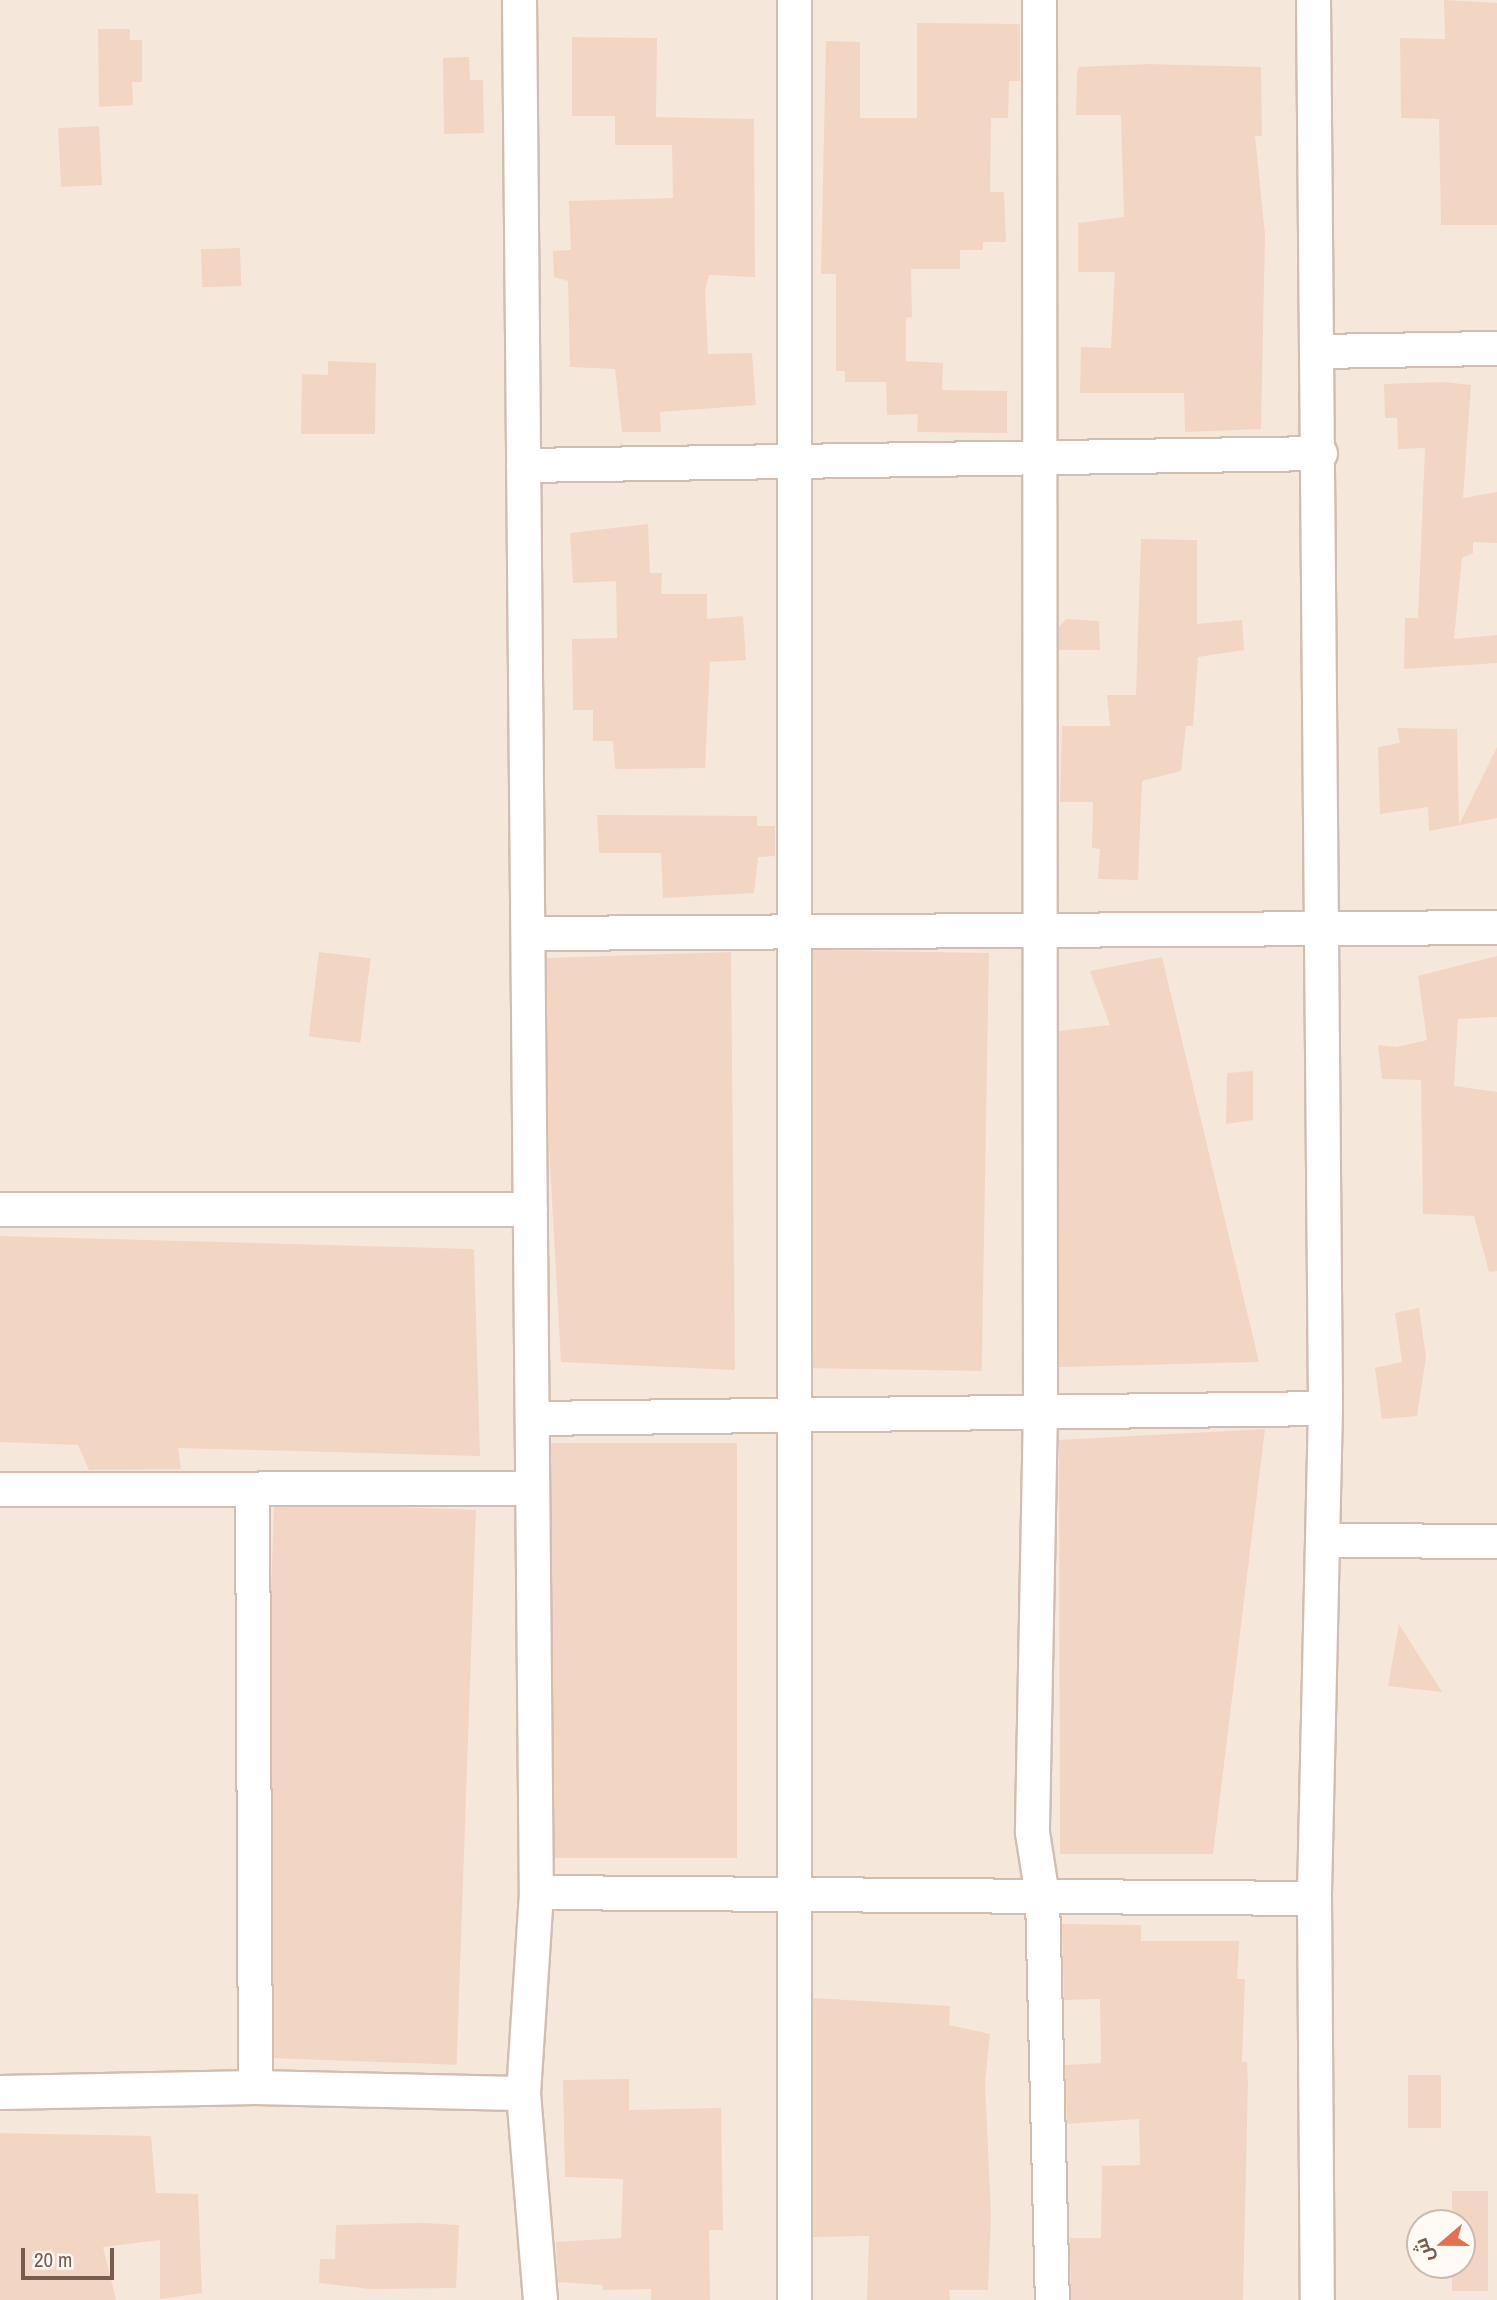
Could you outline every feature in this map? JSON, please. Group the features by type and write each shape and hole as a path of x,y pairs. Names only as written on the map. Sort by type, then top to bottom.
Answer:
{"street":[{"path":"519,0 536,1892 523,2093 540,2300"},
{"path":"794,0 794,2300"},
{"path":"1039,0 1040,1408 1032,1832 1042,1896 1052,2300"},
{"path":"1313,0 1320,453 1325,1408 1314,1898 1317,2300"},
{"path":"1319,351 1497,348"},
{"path":"523,465 1320,453"},
{"path":"528,933 1497,927"},
{"path":"0,1209 530,1209"},
{"path":"532,1418 1040,1408 1325,1408"},
{"path":"0,1489 252,1491 531,1488"},
{"path":"252,1491 255,2087"},
{"path":"1324,1540 1497,1541"},
{"path":"536,1892 1314,1898"},
{"path":"0,2092 255,2087 523,2093"}],"shaded area":[{"path":"0,0 1497,0 1497,2300 0,2300"}],"building":[{"path":"1444,0 1497,3 1497,225 1441,225 1439,119 1401,118 1400,38 1445,39"},
{"path":"917,23 1020,24 1020,81 1009,81 1008,118 991,118 990,192 1004,192 1006,242 983,242 983,250 960,250 960,269 911,269 912,317 906,318 906,361 943,363 942,390 1007,391 1007,433 917,432 918,414 887,415 886,382 845,382 845,371 836,371 836,274 821,274 826,41 860,42 860,118 917,118"},
{"path":"98,29 130,29 130,40 142,40 142,82 132,82 133,105 99,107"},
{"path":"572,37 657,38 656,117 754,119 755,277 709,275 705,290 708,354 752,353 756,405 660,412 661,432 622,432 615,369 570,367 568,281 554,277 553,251 571,250 569,201 673,198 672,145 615,145 615,116 572,116"},
{"path":"469,57 470,80 483,80 484,133 444,134 443,58"},
{"path":"1148,64 1261,67 1262,136 1255,136 1265,234 1261,429 1185,432 1184,393 1080,393 1081,347 1111,348 1115,272 1078,272 1078,223 1124,217 1121,115 1076,115 1077,72 1079,67"},
{"path":"99,126 102,185 61,187 58,128"},
{"path":"240,248 241,286 202,287 201,249"},
{"path":"328,361 376,363 375,434 301,434 302,374 328,375"},
{"path":"1443,382 1471,385 1463,498 1497,492 1497,543 1473,542 1473,553 1462,558 1454,639 1497,635 1497,663 1404,669 1405,618 1418,618 1425,448 1398,449 1397,418 1385,418 1384,384"},
{"path":"648,524 650,573 662,573 661,594 707,594 707,619 743,616 746,660 710,662 705,768 615,769 613,741 593,741 593,710 573,710 572,639 617,638 616,581 573,583 570,533"},
{"path":"1141,539 1197,540 1197,624 1242,620 1244,650 1198,657 1193,726 1186,726 1181,771 1142,781 1138,880 1098,879 1100,849 1092,848 1093,802 1060,802 1062,726 1110,726 1107,695 1136,695"},
{"path":"1066,619 1099,621 1100,650 1059,650 1059,627"},
{"path":"1397,728 1457,729 1459,825 1497,747 1497,818 1429,831 1428,807 1380,814 1378,747 1400,743"},
{"path":"597,815 757,816 757,826 775,826 775,856 758,857 754,893 663,898 661,853 599,853"},
{"path":"813,950 989,953 982,1371 806,1368"},
{"path":"319,952 371,958 360,1043 309,1036"},
{"path":"731,952 735,1370 561,1362 548,1128 547,958"},
{"path":"1497,956 1497,1017 1458,1019 1454,1086 1497,1092 1497,1271 1489,1272 1474,1216 1423,1214 1421,1080 1382,1079 1378,1045 1397,1047 1427,1040 1418,976"},
{"path":"1162,957 1259,1362 1059,1367 1059,1031 1110,1025 1090,971"},
{"path":"1253,1071 1253,1120 1226,1124 1227,1073"},
{"path":"0,1236 474,1249 480,1456 178,1448 181,1469 89,1470 78,1445 0,1442"},
{"path":"1419,1308 1426,1357 1417,1416 1382,1419 1375,1368 1402,1362 1395,1313"},
{"path":"1265,1429 1213,1854 1060,1854 1059,1440"},
{"path":"551,1443 737,1443 737,1858 551,1858"},
{"path":"274,1503 476,1510 457,2065 255,2058"},
{"path":"1399,1624 1442,1692 1388,1686"},
{"path":"1062,1924 1141,1925 1141,1941 1239,1941 1237,1979 1245,1979 1242,2062 1247,2062 1248,2082 1243,2300 1071,2300 1070,2238 1101,2238 1102,2166 1140,2165 1139,2119 1067,2124 1065,2065 1101,2063 1100,1999 1064,2000"},
{"path":"813,1998 950,2006 949,2025 990,2034 985,2082 991,2216 988,2290 949,2290 950,2300 867,2300 869,2236 813,2237"},
{"path":"1408,2075 1441,2075 1441,2128 1408,2128"},
{"path":"629,2079 629,2110 721,2108 723,2230 709,2230 710,2300 651,2300 651,2289 603,2290 602,2285 558,2282 556,2242 621,2238 623,2179 565,2177 563,2080"},
{"path":"0,2133 151,2136 156,2193 198,2194 202,2293 160,2299 160,2240 103,2247 116,2300 0,2300"},
{"path":"1452,2191 1488,2191 1488,2291 1452,2291 1452,2279 1476,2279 1476,2209 1452,2209"},
{"path":"336,2225 459,2225 456,2288 370,2289 319,2283 320,2259 335,2259"}]}
